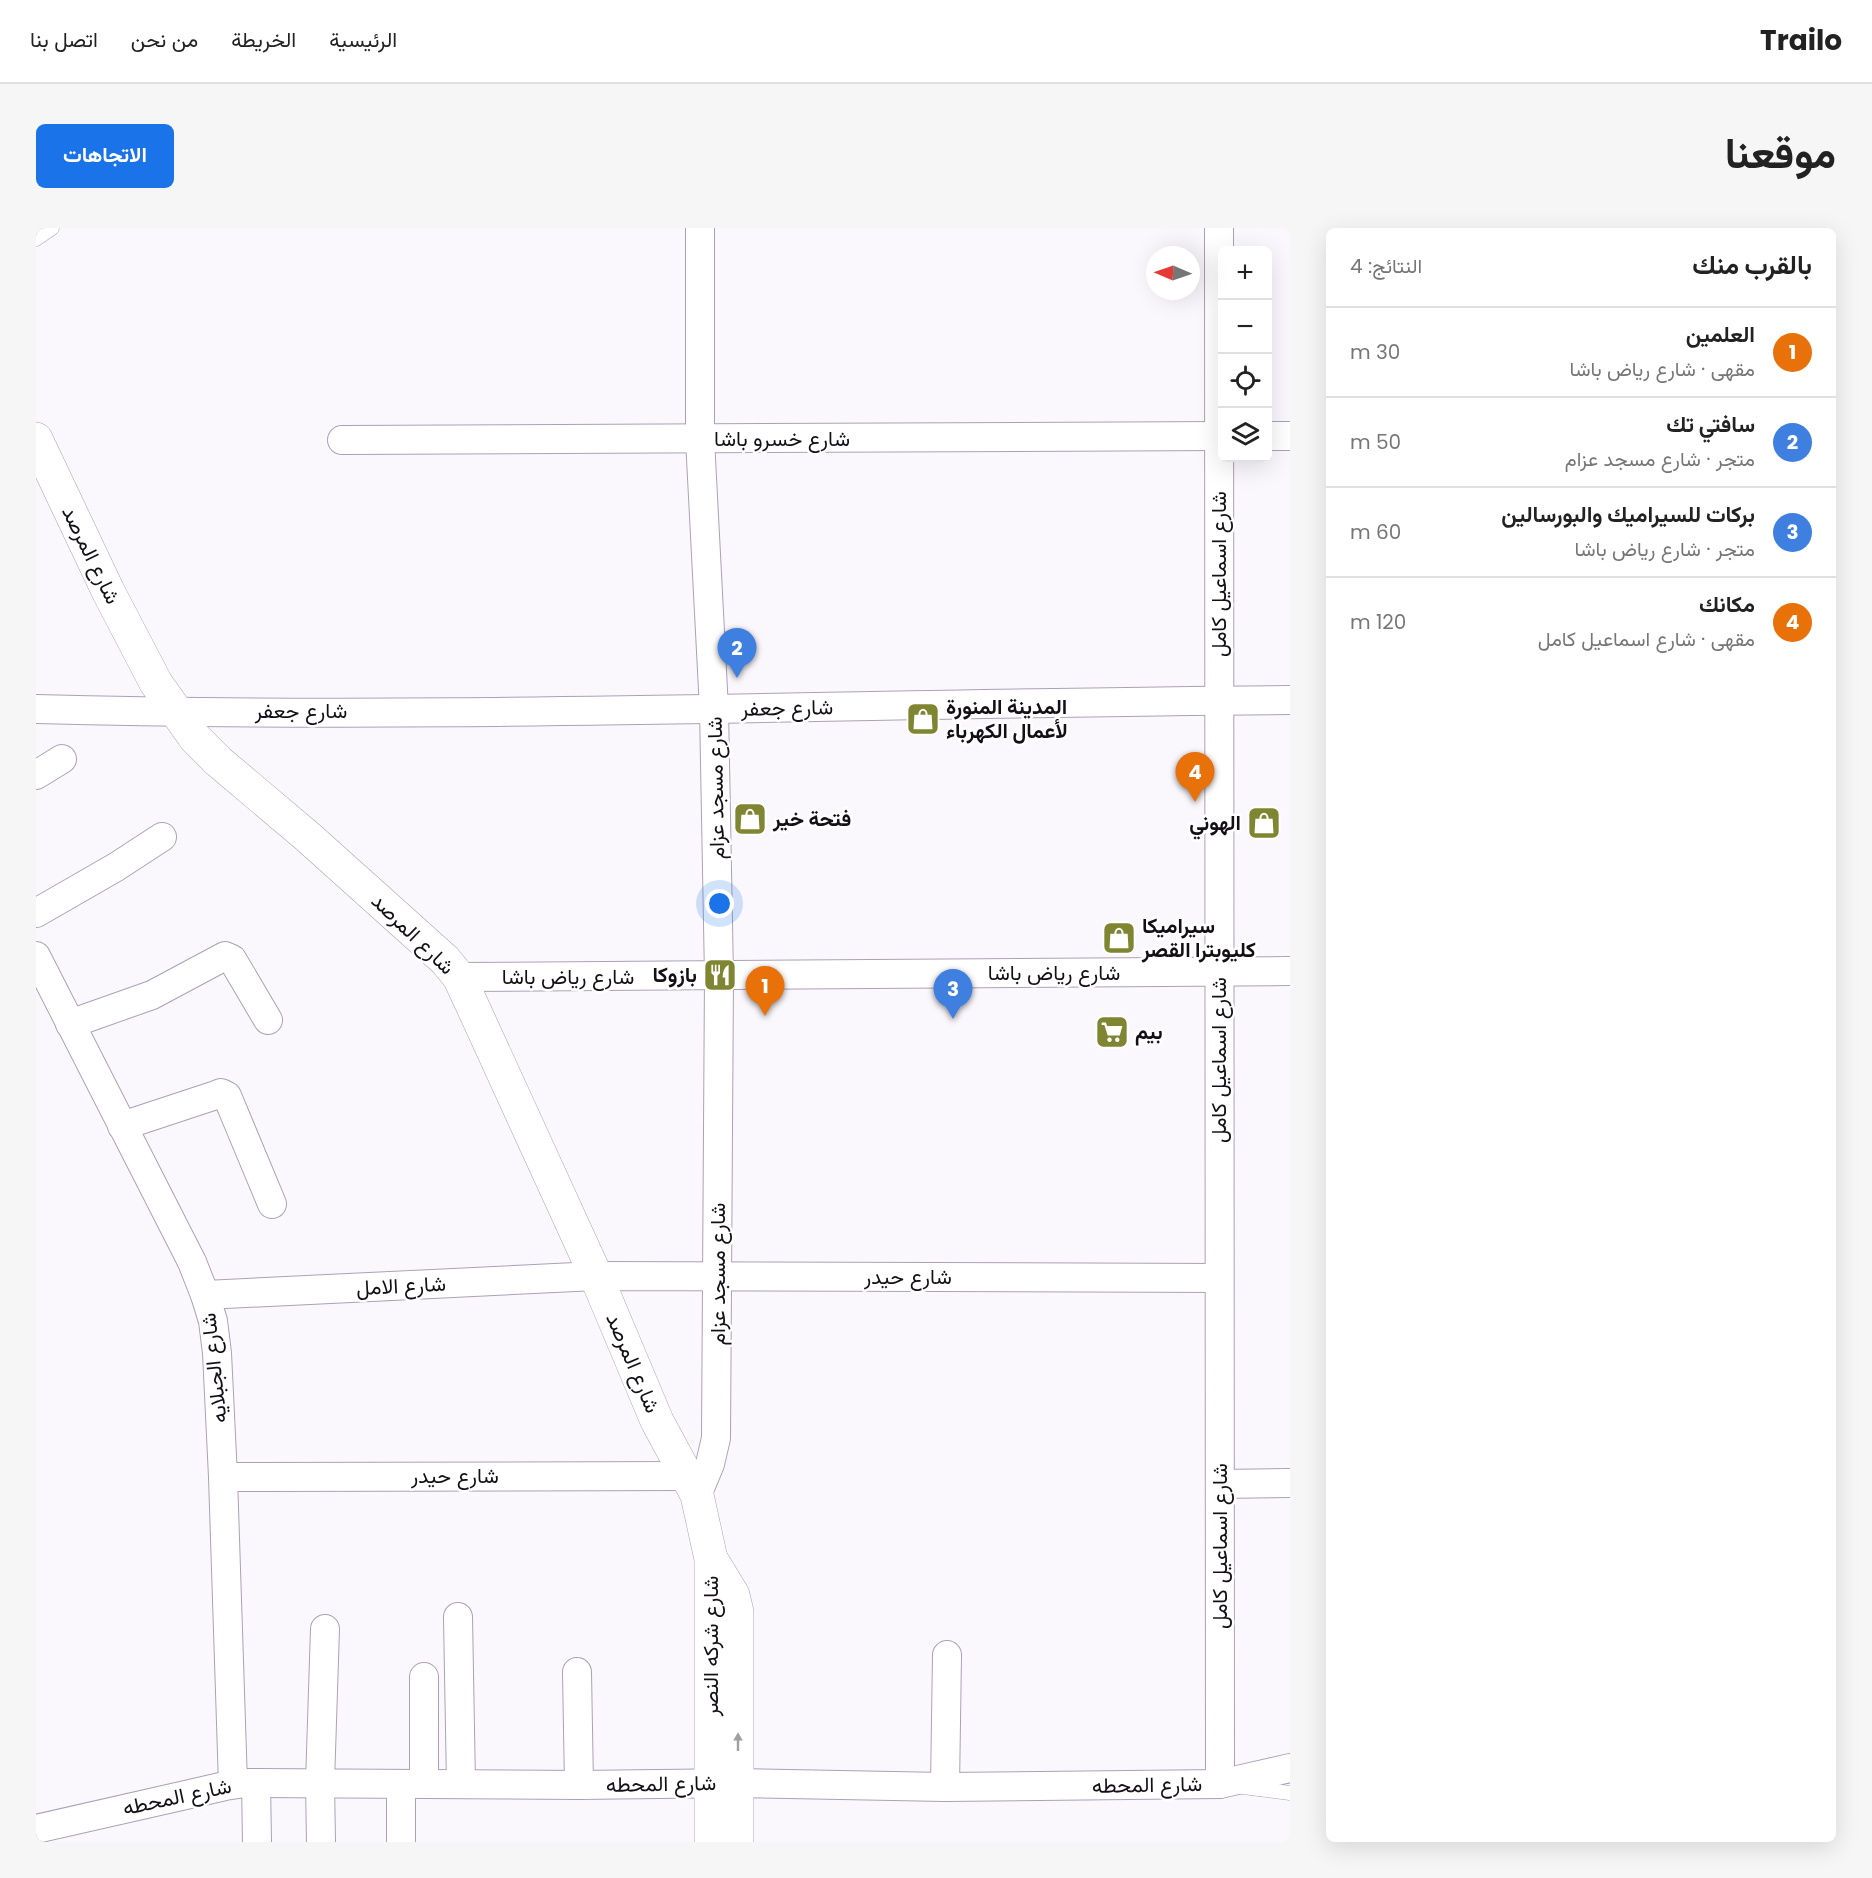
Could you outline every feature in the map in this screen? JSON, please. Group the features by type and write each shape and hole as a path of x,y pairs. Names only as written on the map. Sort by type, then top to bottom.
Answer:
{"street":[{"name":"شارع مسجد عزام","path":"692,1485 710,1464 716,1438 718,1277 719,976 714,709 700,439 700,228"},
{"name":"شارع اسماعيل كامل","path":"1219,228 1221,408"},
{"name":"شارع خسرو باشا","path":"342,440 1218,436"},
{"path":"1272,436 1290,436"},
{"name":"شارع المرصد","path":"36,439 108,591 156,683 195,738 446,960 459,977 596,1276 657,1421 692,1485"},
{"name":"شارع اسماعيل كامل","path":"1220,1784 1221,462"},
{"name":"شارع جعفر","path":"36,709 176,712 714,709 1290,700"},
{"path":"36,775 62,759"},
{"path":"36,913 116,867 162,837"},
{"name":"شارع الجبلايه","path":"36,956 192,1262 213,1320 245,1783 256,1842"},
{"path":"70,1024 152,995 225,956 232,959 268,1020"},
{"name":"شارع رياض باشا","path":"459,977 1290,972"},
{"path":"122,1126 222,1093 227,1096 272,1204"},
{"name":"شارع حيدر","path":"596,1276 1220,1278"},
{"name":"شارع الامل","path":"205,1295 596,1276"},
{"name":"شارع حيدر","path":"223,1477 692,1485"},
{"path":"1220,1484 1290,1483"},
{"name":"شارع شركه النصر","path":"692,1485 711,1559 733,1595 737,1612 725,1783 711,1842"},
{"path":"458,1617 461,1784"},
{"path":"321,1842 320,1783 325,1629"},
{"path":"945,1787 947,1655"},
{"path":"578,1672 579,1785"},
{"path":"401,1842 412,1784 424,1677"},
{"name":"شارع المحطه","path":"36,1829 245,1783 579,1785 725,1783 945,1787 1220,1784 1290,1768"},
{"name":"شارع شركه النصر","path":"725,1783 737,1842"}],"lane":[{"path":"36,239 51,228"},
{"path":"1220,1784 1290,1793"}],"place":[{"name":"سافتي تك","path":"737,678"},
{"name":"المدينة المنورة لأعمال الكهرباء","path":"923,719"},
{"name":"مكانك","path":"1195,802"},
{"name":"فتحة خير","path":"750,819"},
{"name":"الهوني","path":"1264,823"},
{"name":"سيراميكا كليوبترا القصر","path":"1119,938"},
{"name":"بازوكا","path":"720,975"},
{"name":"العلمين","path":"765,1016"},
{"name":"بركات للسيراميك والبورسالين","path":"953,1019"},
{"name":"بيم","path":"1112,1032"}]}
